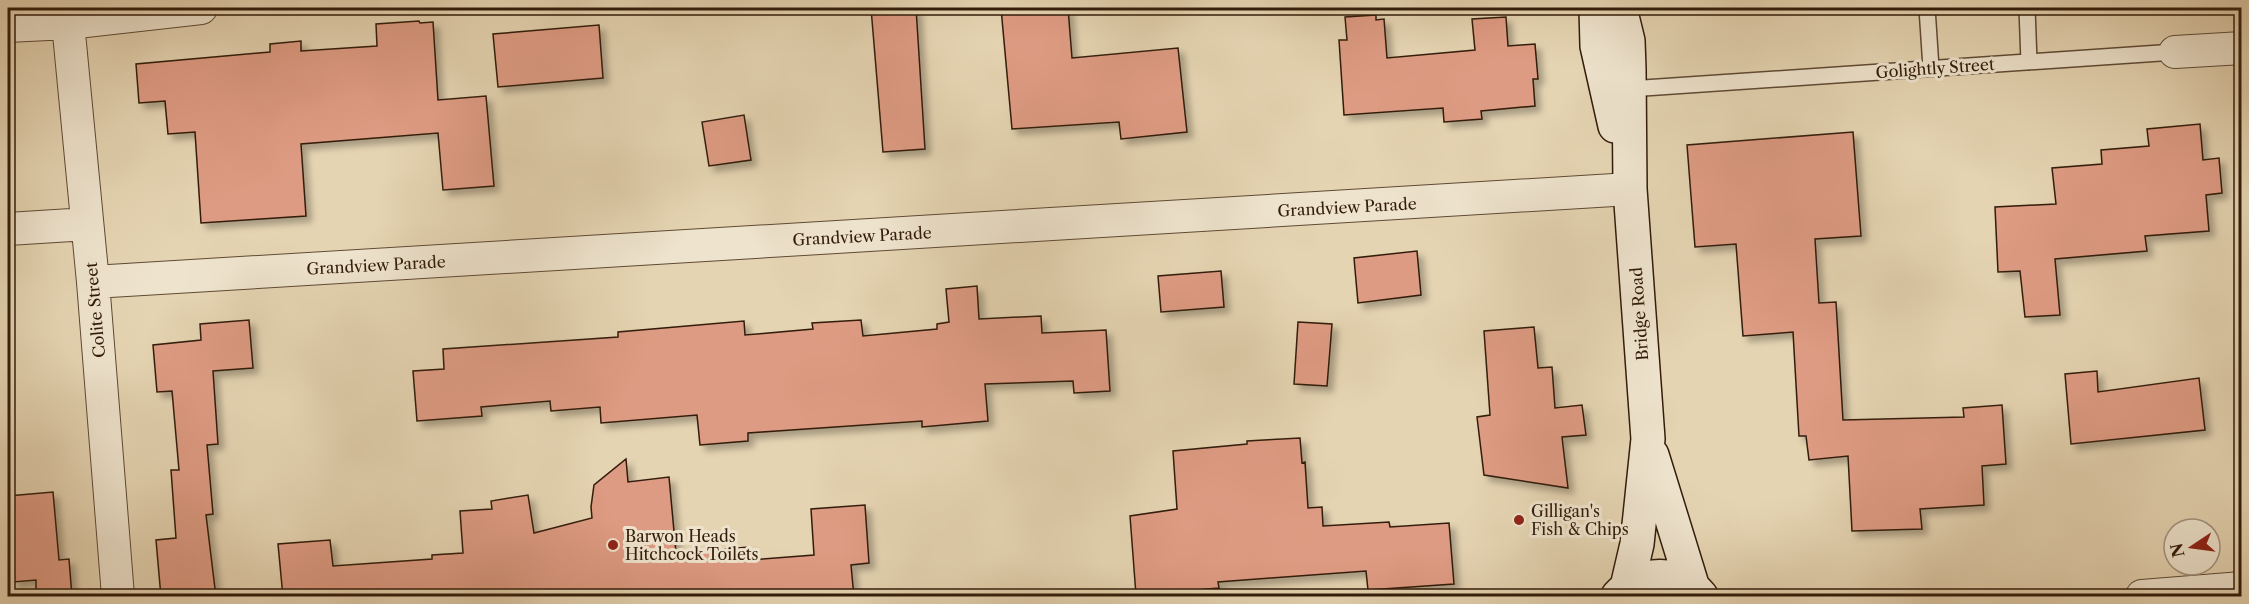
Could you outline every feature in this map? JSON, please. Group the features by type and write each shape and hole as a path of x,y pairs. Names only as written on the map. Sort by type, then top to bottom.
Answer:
{"main road":[{"name":"Bridge Road","path":"1596,8 1597,46 1630,189"},
{"name":"Bridge Road","path":"1620,8 1628,41 1630,189 1648,439 1637,544 1622,592"},
{"name":"Bridge Road","path":"1648,439 1699,594"},
{"path":"1622,592 1643,578 1660,576 1678,579 1699,594"}],"street":[{"path":"8,26 68,23 201,8"},
{"name":"Colite Street","path":"68,23 93,282 118,597"},
{"name":"Golightly Street","path":"2175,52 2241,48"},
{"name":"Grandview Parade","path":"93,282 1630,189"},
{"path":"8,229 87,224"},
{"path":"2142,597 2241,588"}],"lane":[{"path":"1927,8 1931,69"},
{"path":"2027,8 2029,62"},
{"name":"Golightly Street","path":"1629,89 2175,52"}],"building":[{"path":"871,8 916,8 925,149 883,152"},
{"path":"1001,8 1068,8 1072,58 1178,48 1187,132 1121,139 1119,122 1012,129"},
{"path":"1376,15 1376,20 1384,19 1387,58 1475,50 1472,19 1506,17 1508,46 1535,44 1538,79 1533,79 1535,106 1481,111 1482,119 1444,122 1443,108 1344,115 1339,40 1347,40 1345,17"},
{"path":"419,21 420,23 433,22 438,100 486,96 494,186 443,190 438,133 301,144 306,216 201,223 195,132 168,134 165,101 139,103 136,64 270,52 270,44 301,41 301,51 377,46 376,24"},
{"path":"599,25 603,78 498,87 493,34"},
{"path":"744,115 751,160 709,166 702,122"},
{"path":"2200,124 2203,160 2219,158 2222,193 2206,195 2209,231 2145,236 2147,251 2055,259 2060,315 2025,317 2020,271 1998,272 1995,207 2056,204 2052,168 2102,164 2101,150 2149,146 2147,129"},
{"path":"1853,132 1861,236 1815,239 1819,303 1836,302 1843,420 1964,417 1963,408 2002,405 2006,464 1982,466 1984,505 1920,509 1922,529 1852,531 1848,456 1809,460 1806,436 1799,436 1793,332 1743,336 1736,244 1695,247 1687,145"},
{"path":"1417,251 1421,295 1358,303 1354,258"},
{"path":"1221,271 1224,307 1161,312 1158,276"},
{"path":"977,286 979,319 1041,316 1042,333 1106,330 1110,391 1074,393 1073,381 985,384 988,421 922,427 922,421 748,433 748,441 700,445 697,415 601,423 600,407 551,411 550,401 481,407 482,416 417,421 413,371 444,369 443,349 618,337 618,332 744,321 745,335 813,329 812,323 861,320 863,336 937,329 937,324 949,322 946,289"},
{"path":"249,320 253,368 213,371 218,444 207,445 213,514 206,515 216,597 161,597 156,540 176,538 171,470 179,470 172,391 157,392 153,345 201,340 200,324"},
{"path":"1298,322 1332,324 1327,386 1294,384"},
{"path":"1534,327 1538,368 1552,367 1555,408 1582,405 1586,435 1562,437 1568,488 1484,475 1477,417 1490,415 1484,331"},
{"path":"2097,371 2098,392 2199,378 2205,430 2071,444 2065,374"},
{"path":"1300,438 1302,463 1305,462 1308,508 1322,507 1323,526 1389,522 1390,527 1449,523 1454,584 1368,590 1366,571 1218,582 1219,588 1136,595 1130,516 1177,509 1173,451 1247,444 1247,441"},
{"path":"626,459 628,482 669,477 676,553 749,547 750,560 814,555 811,509 865,505 869,563 851,565 854,597 283,597 278,544 330,540 333,566 432,559 432,555 463,553 460,511 492,509 491,501 528,495 534,533 592,518 594,485"},
{"path":"53,492 59,560 69,559 72,597 36,597 36,580 13,582 8,539 8,496"}],"place":[{"name":"Gilligan's Fish & Chips","path":"1519,520"},
{"name":"Barwon Heads Hitchcock Toilets","path":"613,545"}]}
